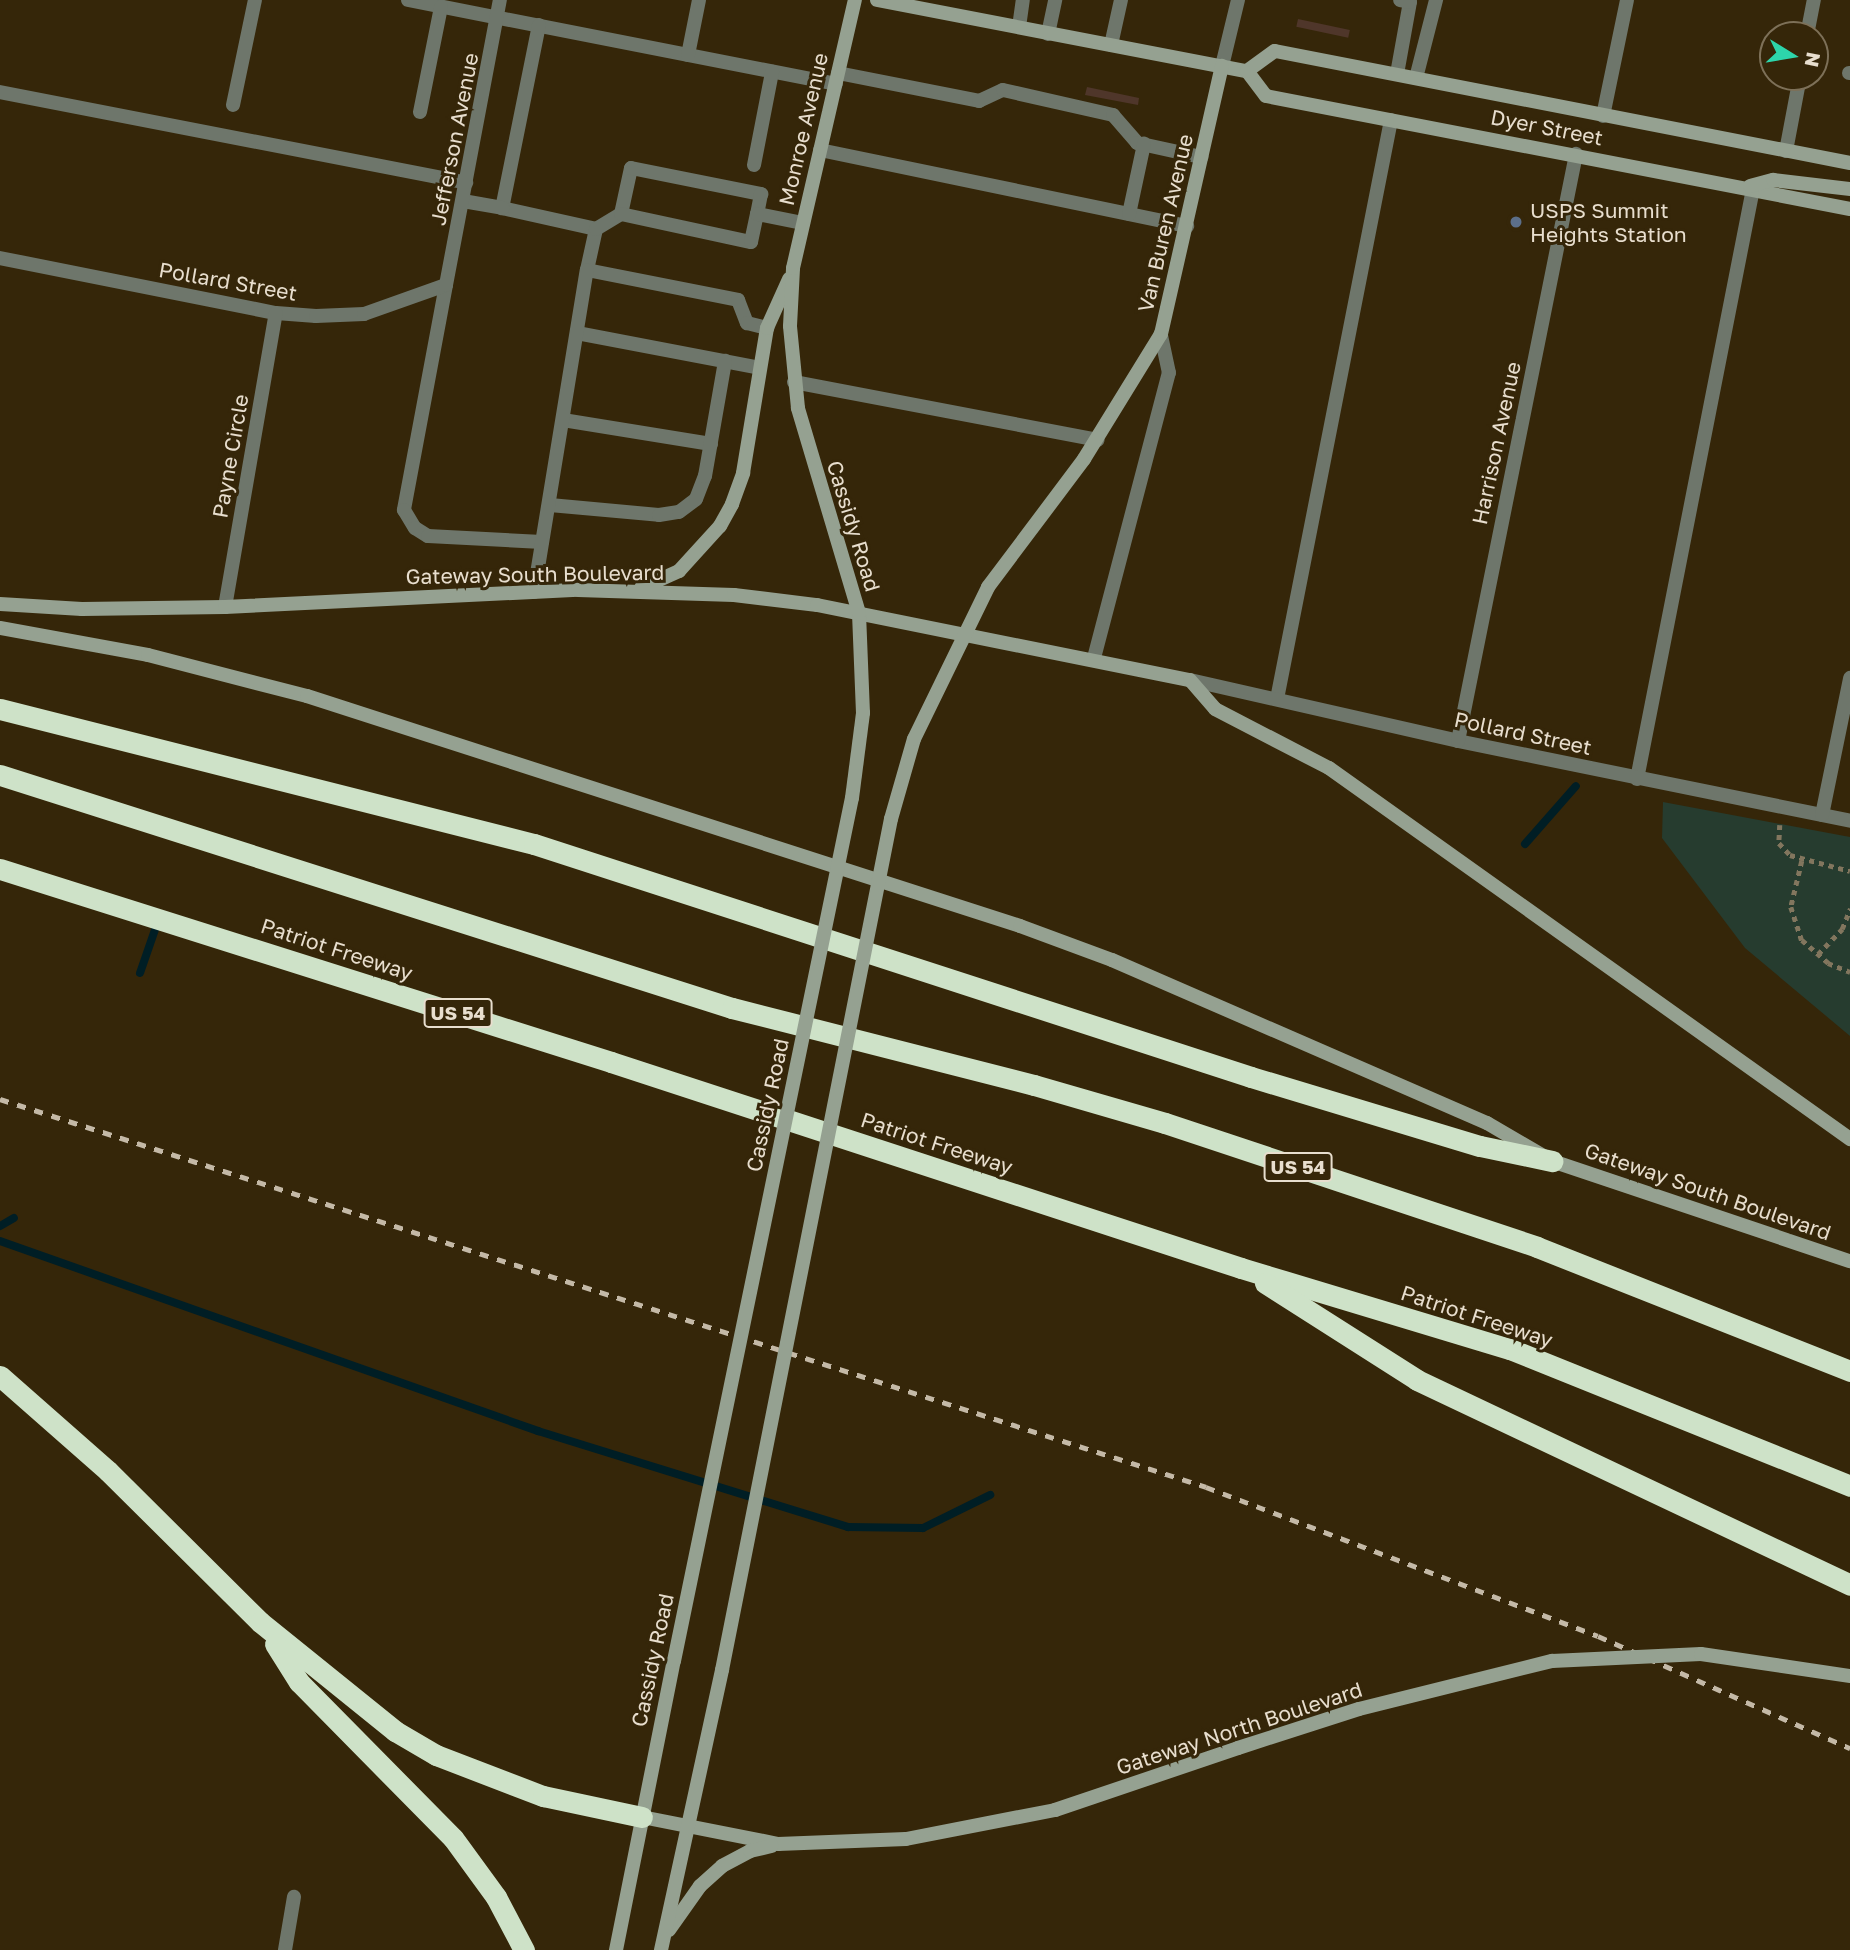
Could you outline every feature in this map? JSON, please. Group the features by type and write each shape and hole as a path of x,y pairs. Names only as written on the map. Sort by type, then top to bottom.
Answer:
{"highway":[{"path":"0,709 509,837 1251,1077 1480,1146 1552,1161"},
{"name":"US 54","path":"0,775 732,1008 1034,1084 1165,1124 1537,1247 1850,1371"},
{"name":"Patriot Freeway","path":"0,869 624,1066 1241,1268 1510,1349 1850,1486"},
{"path":"1241,1268 1417,1380 1850,1585"},
{"path":"0,1376 108,1471 260,1622 357,1704 436,1755 543,1796 642,1817"},
{"path":"260,1622 299,1682 453,1838 496,1896 524,1950"}],"main road":[{"name":"Monroe Avenue","path":"793,268 855,0"},
{"path":"877,0 1247,71"},
{"name":"Dyer Street","path":"1850,163 1275,51 1247,71 1266,96 1850,209"},
{"name":"Van Buren Avenue","path":"1161,334 1222,66"},
{"path":"1749,188 1773,180 1850,189"},
{"path":"635,591 679,571 720,526 743,473 767,328 793,268"},
{"name":"Cassidy Road","path":"616,1950 852,798 863,713 859,613 823,500 794,382 790,351 793,268"},
{"path":"663,1944 722,1670 891,819 914,739 988,587 1098,440 1161,334"},
{"name":"Gateway South Boulevard","path":"0,604 82,609 225,607 534,592 635,591 734,595 859,613 1094,658 1190,680"},
{"name":"Gateway South Boulevard","path":"0,628 148,656 307,696 1020,926 1149,975 1487,1123 1552,1161 1850,1261"},
{"path":"1190,680 1215,709 1329,768 1850,1139"},
{"name":"Gateway North Boulevard","path":"642,1817 778,1844 906,1839 1055,1810 1359,1709 1552,1661 1701,1654 1850,1676"},
{"path":"663,1944 700,1886 722,1866 750,1851 778,1844"}],"street":[{"path":"233,105 255,0"},
{"path":"408,0 772,72 837,78 979,101 1003,90 1113,115 1143,144 1201,157"},
{"name":"Jefferson Avenue","path":"500,0 499,17 404,510 415,528 428,536 542,542"},
{"path":"688,55 699,0"},
{"path":"1019,27 1023,0"},
{"path":"1048,34 1055,0"},
{"path":"1111,45 1121,0"},
{"name":"Van Buren Avenue","path":"1222,66 1238,0"},
{"path":"1603,117 1627,0"},
{"path":"1810,21 1814,0"},
{"path":"1397,74 1405,1 1435,3 1416,78"},
{"path":"420,113 441,6"},
{"path":"502,208 539,25"},
{"path":"754,165 772,72"},
{"path":"1786,150 1797,91"},
{"path":"0,92 466,183"},
{"path":"1277,699 1391,120"},
{"path":"1129,214 1143,144"},
{"path":"820,150 1187,226"},
{"name":"Harrison Avenue","path":"1458,741 1576,154"},
{"path":"463,201 596,229 621,215 751,242 761,194 631,168 621,215"},
{"path":"1637,779 1749,188"},
{"path":"757,214 803,223"},
{"path":"534,592 596,229"},
{"name":"Pollard Street","path":"0,258 276,313 364,314 446,285"},
{"path":"587,270 738,300 747,323 767,328"},
{"name":"Payne Circle","path":"225,607 276,313"},
{"path":"577,333 761,368"},
{"name":"Van Buren Avenue","path":"1094,658 1169,373 1161,334"},
{"path":"550,505 679,512 696,499 711,444 725,361"},
{"path":"794,382 1098,440"},
{"path":"563,420 711,444"},
{"path":"1822,815 1850,678"},
{"name":"Pollard Street","path":"1190,680 1458,741 1850,821"},
{"path":"285,1950 294,1897"}],"path":[{"path":"1781,823 1783,850 1802,861 1850,871"},
{"path":"1802,861 1792,894 1793,915 1802,940 1818,954 1850,972"},
{"path":"1818,954 1842,929 1850,909"}],"green space":[{"path":"1663,802 1850,837 1850,1036 1745,948 1662,838"}],"building":[{"path":"1298,19 1350,30 1348,38 1296,27"},
{"path":"1087,87 1139,98 1138,105 1085,95"}],"waterway":[{"path":"1525,844 1576,786"},
{"path":"140,973 158,921"},
{"path":"0,1226 14,1218"},
{"path":"0,1241 538,1431 848,1527 923,1528 990,1495"}],"railway":[{"path":"0,1099 1206,1487 1598,1636 1850,1748"}],"place":[{"name":"USPS Summit Heights Station","path":"1516,222"}]}
